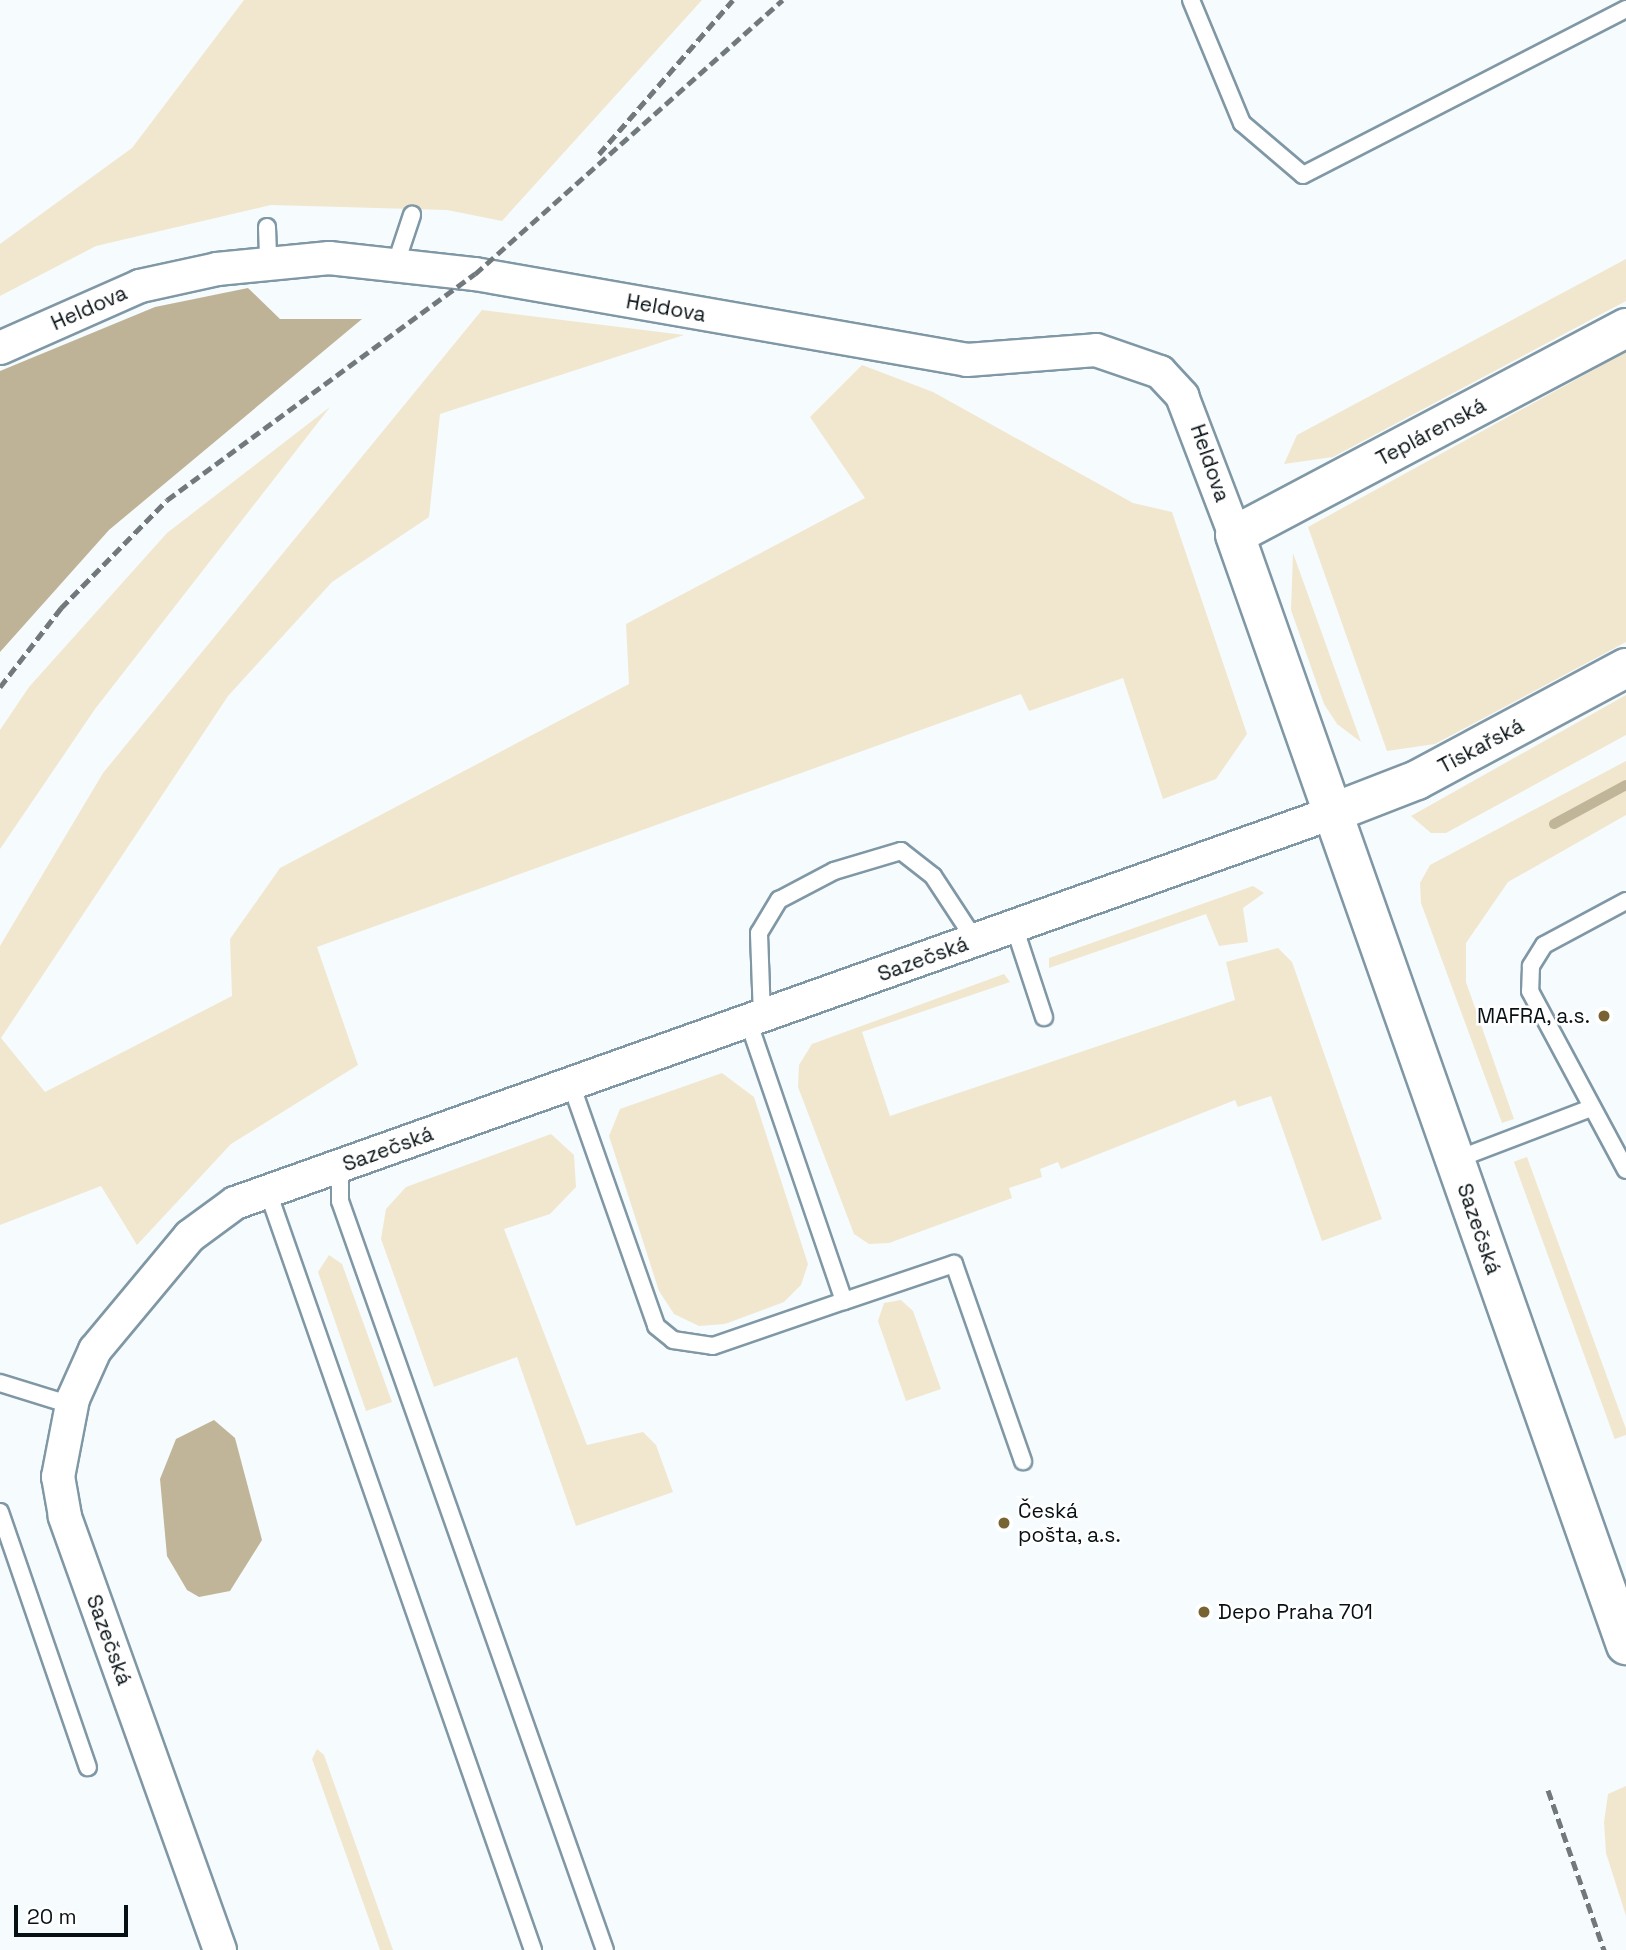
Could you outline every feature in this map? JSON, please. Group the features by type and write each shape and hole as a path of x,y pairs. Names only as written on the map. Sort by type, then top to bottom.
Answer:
{"street":[{"name":"Heldova","path":"0,348 141,286 217,269 329,258 397,263 967,360 1105,352 1160,372 1182,396 1235,535"},
{"name":"Teplárenská","path":"1235,535 1626,328"},
{"name":"Sazečská","path":"1235,535 1626,1645"},
{"name":"Tiskařská","path":"1332,813 1417,780 1626,668"},
{"name":"Sazečská","path":"220,1950 65,1516 58,1478 71,1405 95,1350 190,1236 235,1203 1332,813"}],"lane":[{"path":"1191,0 1242,123 1303,175 1626,9"},
{"path":"397,263 412,215"},
{"path":"267,227 268,264"},
{"path":"844,1301 755,1018 759,933 779,900 834,871 901,851 933,876 975,940"},
{"path":"1626,901 1544,945 1531,966 1530,991 1626,1170"},
{"path":"1014,926 1044,1017"},
{"path":"571,1084 647,1310 664,1333 691,1345 713,1346 954,1264 1023,1461"},
{"path":"1455,1160 1591,1108"},
{"path":"340,1166 340,1201 605,1950"},
{"path":"268,1192 533,1950"},
{"path":"0,1383 71,1405"},
{"path":"0,1512 88,1767"}],"shaded area":[{"path":"244,0 702,0 502,221 447,210 271,205 96,246 0,296 0,244 132,148"},
{"path":"1626,259 1626,301 1333,457 1284,464 1297,435"},
{"path":"248,288 280,319 362,319 109,530 0,652 0,371 155,307"},
{"path":"482,310 684,335 440,414 429,517 332,582 228,696 1,1038 45,1092 232,996 230,939 280,868 629,684 626,624 865,498 810,417 862,365 933,392 1133,503 1172,512 1247,734 1216,779 1163,799 1123,678 1029,711 1021,694 317,947 358,1065 231,1144 137,1245 101,1186 0,1225 0,946 103,773"},
{"path":"1626,352 1626,642 1435,744 1387,751 1308,527"},
{"path":"330,407 95,709 0,849 0,730 29,687 167,533"},
{"path":"1293,553 1361,742 1337,724 1324,704 1291,610"},
{"path":"1626,695 1626,735 1446,833 1431,833 1411,816"},
{"path":"1626,761 1626,815 1508,882 1466,943 1466,982 1514,1119 1502,1123 1421,903 1420,883 1430,865"},
{"path":"1253,886 1264,893 1243,908 1248,942 1219,946 1206,914 1049,968 1049,958"},
{"path":"1278,948 1292,962 1382,1219 1322,1241 1271,1096 1238,1107 1235,1100 1061,1169 1058,1162 1040,1169 1042,1177 1009,1188 1012,1198 889,1243 869,1244 854,1234 798,1087 799,1065 812,1044 1004,974 1010,982 862,1032 890,1116 1235,1000 1226,962"},
{"path":"722,1073 754,1097 808,1264 801,1285 784,1302 725,1324 699,1326 674,1314 659,1291 609,1136 620,1109"},
{"path":"551,1134 574,1155 576,1187 550,1214 504,1229 587,1445 643,1432 656,1445 673,1492 576,1526 517,1357 434,1387 381,1239 386,1209 406,1187"},
{"path":"1527,1157 1626,1429 1626,1435 1615,1439 1514,1162"},
{"path":"329,1255 342,1264 392,1402 366,1411 318,1272"},
{"path":"901,1300 913,1311 941,1389 906,1401 878,1321 884,1303"},
{"path":"214,1420 235,1438 262,1540 230,1591 199,1597 187,1590 167,1556 160,1479 176,1439"},
{"path":"317,1749 324,1755 393,1950 380,1950 312,1759"},
{"path":"1626,1786 1626,1916 1606,1853 1604,1822 1608,1794"}],"waterway":[{"path":"1554,824 1626,785"}],"railway":[{"path":"599,154 733,0"},
{"path":"0,687 61,608 167,500 475,274 783,0"},
{"path":"1548,1790 1604,1950"}],"place":[{"name":"MAFRA, a.s.","path":"1604,1016"},
{"name":"Česká pošta, a.s.","path":"1004,1523"},
{"name":"Depo Praha 701","path":"1204,1612"}]}
